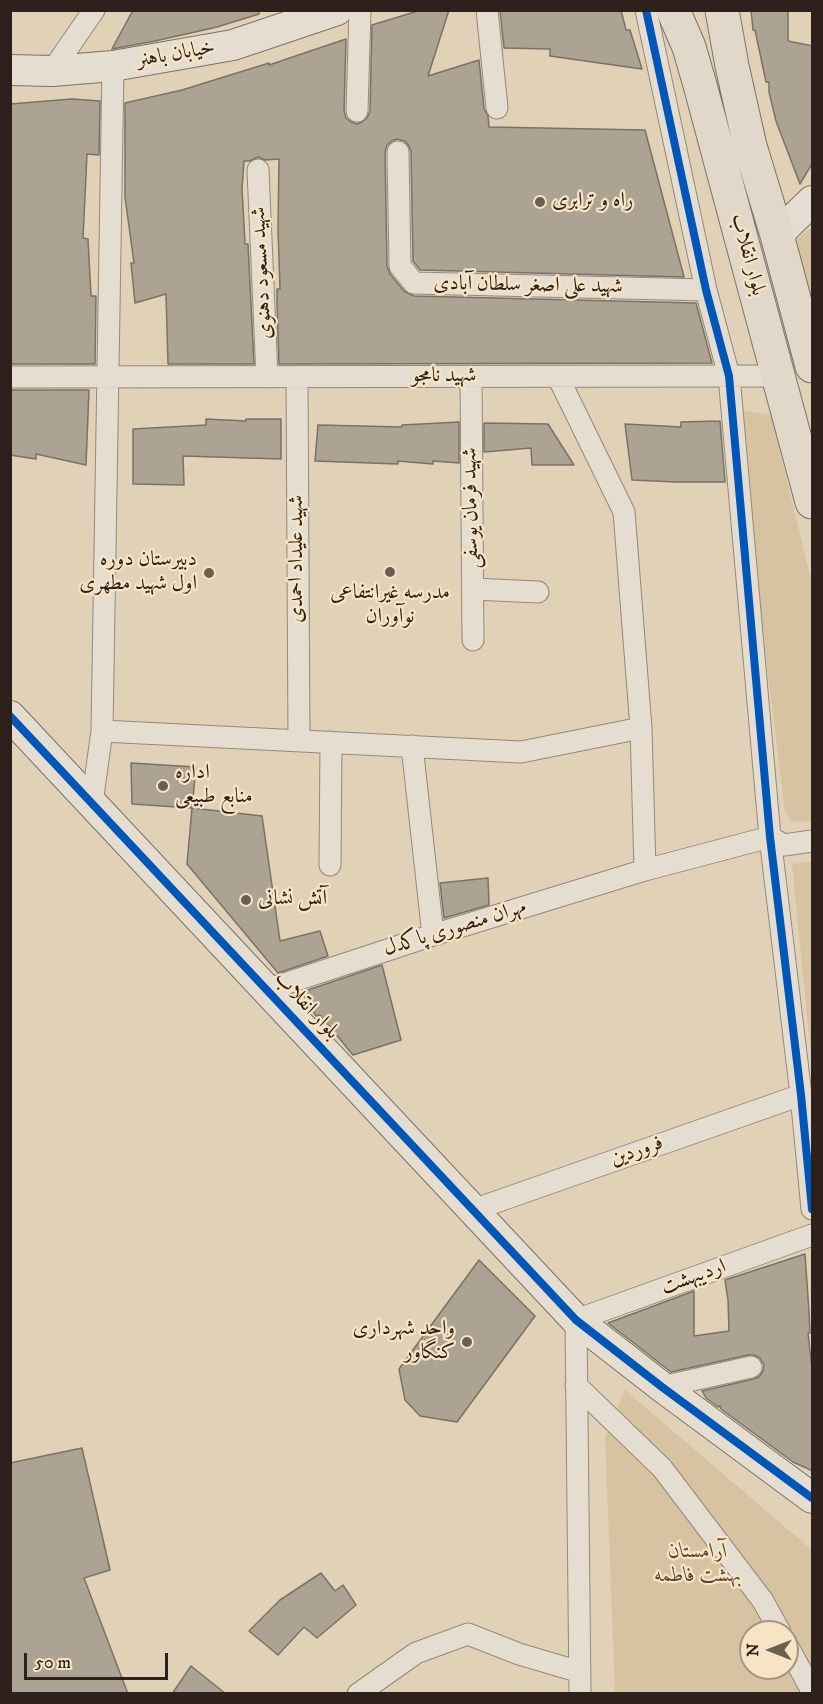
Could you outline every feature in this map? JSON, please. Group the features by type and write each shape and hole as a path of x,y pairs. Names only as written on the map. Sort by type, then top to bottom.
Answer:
{"main road":[{"name":"بلوار انقلاب","path":"673,10 689,47 813,502"},
{"path":"679,10 689,47"},
{"name":"بلوار انقلاب","path":"721,14 750,146 813,366"}],"street":[{"path":"52,71 94,10"},
{"name":"خیابان باهنر","path":"10,70 52,71 113,66 233,45 337,10"},
{"path":"357,111 360,10"},
{"path":"487,10 497,108"},
{"path":"646,10 706,290 729,376 770,837 813,1209"},
{"path":"92,802 102,730 113,66"},
{"name":"شهید علی اصغر سلطان آبادی","path":"398,152 400,266 414,283 706,290"},
{"name":"شهید مسعود دهنوی","path":"258,170 267,377"},
{"path":"777,235 813,201"},
{"name":"شهید فرمان یوسفی","path":"471,376 473,640"},
{"path":"558,376 624,513 641,728 645,870"},
{"name":"شهید نامجو","path":"10,377 780,376"},
{"name":"شهید علیداد احمدی","path":"297,377 299,741"},
{"path":"473,589 538,592"},
{"name":"بلوار انقلاب","path":"10,716 576,1320 662,1388 813,1498"},
{"path":"102,730 522,752 641,728"},
{"path":"330,865 331,742"},
{"path":"412,746 433,935"},
{"name":"مهران منصوری پاکدل","path":"266,990 433,935 645,870 770,837 784,844 813,841"},
{"name":"فروردین","path":"473,1210 801,1095"},
{"name":"اردیبهشت","path":"576,1320 813,1235"},
{"path":"576,1320 580,1694"},
{"path":"662,1388 751,1367"},
{"path":"576,1385 662,1468 763,1601 773,1620"},
{"path":"358,1694 416,1653 468,1634 519,1654 580,1672"},
{"path":"799,1666 813,1691"}],"green space":[{"path":"812,227 812,320 791,244"},
{"path":"744,411 771,415 812,584 812,821 792,822 785,812 753,552"},
{"path":"812,862 812,1066 792,864"},
{"name":"آرامستان بهشت فاطمه","path":"625,1390 812,1550 812,1693 615,1693 605,1437"}],"building":[{"path":"133,10 259,10 259,14 217,27 112,49"},
{"path":"421,10 449,10 428,76 479,60 484,109 488,116 489,127 645,130 684,277 420,270 413,261 411,151 405,141 397,139 387,145 385,152 387,266 390,274 404,291 414,296 696,303 712,363 279,364 277,289 280,289 279,159 265,160 258,157 244,161 242,188 245,244 248,244 254,364 168,364 166,294 135,303 131,263 134,263 125,197 125,103 182,90 269,63 269,65 346,39 344,111 346,118 357,124 367,118 370,111 372,25"},
{"path":"500,10 621,10 626,30 630,30 642,69 550,56 550,49 504,48"},
{"path":"751,10 788,10 788,41 813,46 813,162 800,184 776,121 769,82 766,82 755,30 753,30"},
{"path":"72,99 100,101 99,155 87,154 83,238 88,239 91,296 96,296 95,364 10,364 10,104"},
{"path":"10,390 89,390 86,465 36,454 36,459 10,455"},
{"path":"206,419 246,421 246,419 281,419 281,459 183,456 184,485 133,484 133,429 206,425"},
{"path":"720,421 725,482 632,480 625,424 681,427 681,422"},
{"path":"459,422 459,463 433,461 433,464 398,461 398,464 315,461 318,425 402,427 402,425"},
{"path":"484,423 548,424 574,465 532,465 531,448 484,452"},
{"name":"اداره منابع طبیعی","path":"131,763 196,767 192,808 132,804"},
{"name":"آتش نشانی","path":"192,808 262,816 280,941 320,931 328,956 278,973 187,864"},
{"path":"488,878 489,905 444,918 440,883"},
{"path":"382,965 401,1040 353,1055 320,1015 316,1016 302,992"},
{"path":"805,1254 810,1333 808,1333 813,1378 813,1471 793,1462 720,1406 718,1407 706,1398 702,1391 759,1377 764,1365 760,1358 748,1355 671,1372 608,1323 694,1291 694,1336 729,1331 725,1280"},
{"name":"واحد شهرداری کنگاور","path":"479,1260 535,1316 457,1422 420,1416 405,1400 399,1369"},
{"path":"82,1448 110,1570 84,1578 128,1694 10,1694 10,1463"},
{"path":"321,1573 335,1591 343,1585 356,1605 317,1638 304,1627 278,1655 249,1631 280,1600"},
{"path":"191,1666 226,1694 172,1694"}],"cycle path":[{"path":"646,10 706,290 729,376 770,837 801,1095 812,1209"},
{"path":"10,716 576,1320 812,1498"}],"place":[{"name":"راه و ترابری","path":"540,202"},
{"name":"مدرسه غیرانتفاعی نوآوران","path":"390,572"},
{"name":"دبیرستان دوره اول شهید مطهری","path":"209,573"},
{"name":"اداره منابع طبیعی","path":"163,786"},
{"name":"آتش نشانی","path":"246,900"},
{"name":"واحد شهرداری کنگاور","path":"467,1342"}]}
